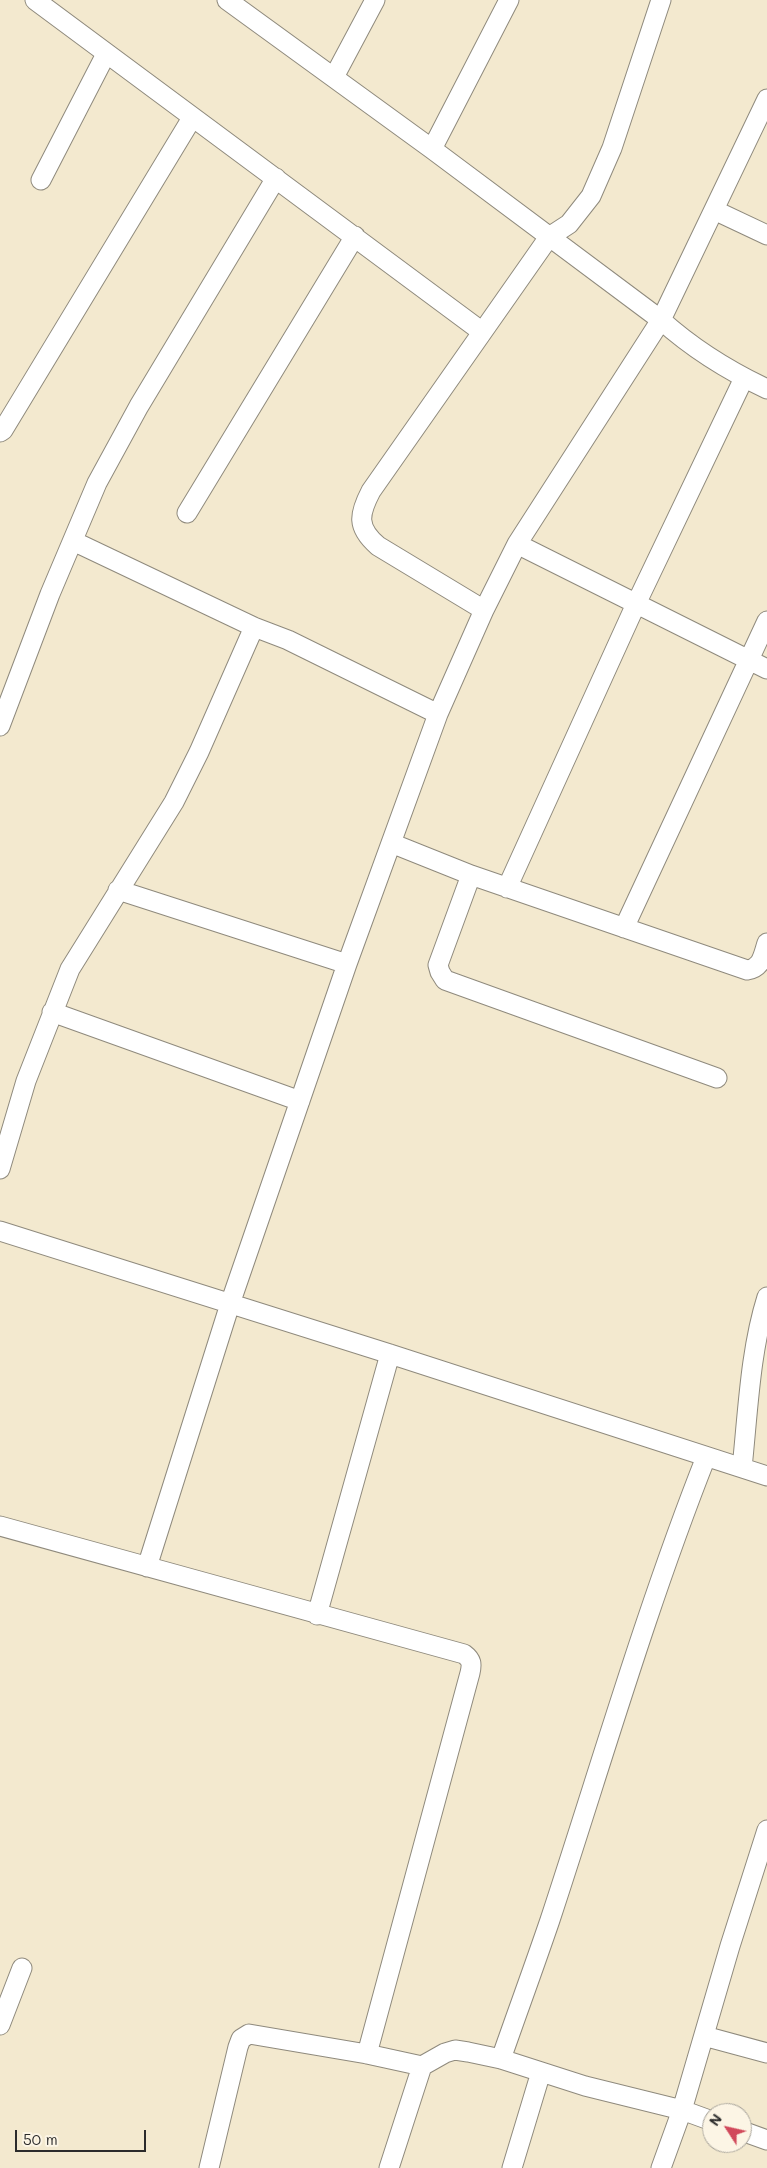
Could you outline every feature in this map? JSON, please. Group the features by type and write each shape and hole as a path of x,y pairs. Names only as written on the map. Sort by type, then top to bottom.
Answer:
{"street":[{"path":"34,0 482,331"},
{"path":"226,0 432,149 696,348 744,378 767,389"},
{"path":"334,77 375,0"},
{"path":"432,149 509,0"},
{"path":"484,610 369,538 362,526 361,510 371,491 549,237 569,224 591,196 612,148 661,0"},
{"path":"41,180 106,54"},
{"path":"147,1567 230,1304 348,964 438,714 484,610 517,544 661,320 767,99"},
{"path":"0,432 4,430 192,118"},
{"path":"0,726 50,594 97,483 139,406 276,178"},
{"path":"714,210 767,235"},
{"path":"187,513 355,236"},
{"path":"507,888 636,604 744,378"},
{"path":"73,541 254,627 288,640 438,714"},
{"path":"517,544 767,669"},
{"path":"624,928 767,621"},
{"path":"0,1169 26,1081 70,969 174,802 254,627"},
{"path":"391,843 507,888 747,970 754,969 759,964 767,943"},
{"path":"471,875 438,965 445,980 717,1078"},
{"path":"118,890 348,964"},
{"path":"52,1012 300,1101"},
{"path":"0,1231 390,1354 767,1476"},
{"path":"742,1468 754,1364 762,1312 767,1297"},
{"path":"317,1615 390,1354"},
{"path":"501,2059 550,1920 602,1751 674,1536 706,1457"},
{"path":"0,1526 464,1654 470,1658 472,1665 367,2054"},
{"path":"661,2168 682,2110 767,1830"},
{"path":"1,2019 22,1968"},
{"path":"209,2168 238,2047 244,2036 249,2034 367,2054 422,2066 445,2053 455,2050 501,2059 702,2117"},
{"path":"704,2036 767,2053"},
{"path":"389,2168 422,2066"},
{"path":"512,2168 541,2072"},
{"path":"752,2135 767,2140"}]}
